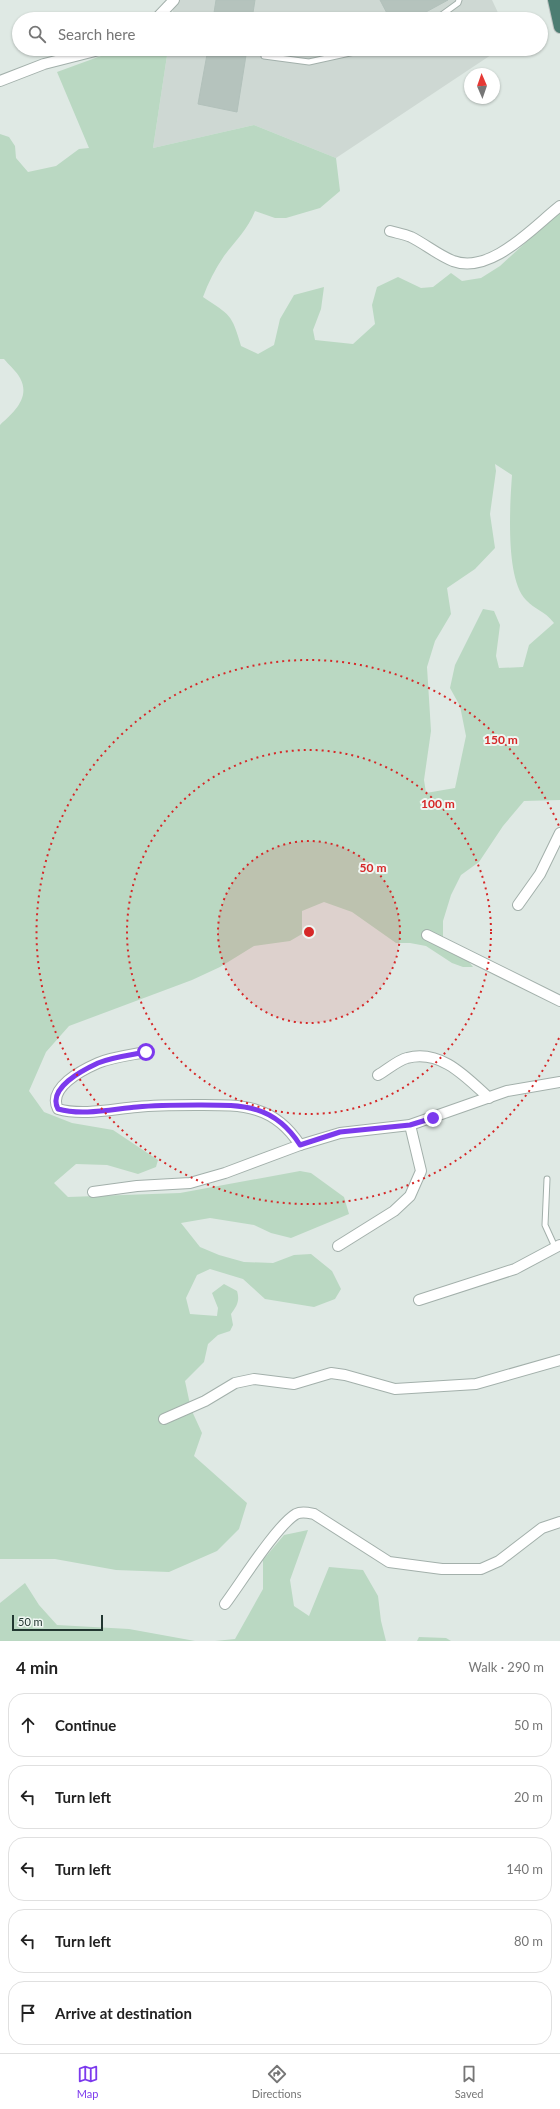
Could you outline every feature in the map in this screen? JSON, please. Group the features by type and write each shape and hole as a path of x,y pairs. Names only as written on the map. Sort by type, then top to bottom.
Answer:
{"highway":[{"path":"554,0 560,27"}],"street":[{"path":"163,12 174,0"},
{"path":"0,80 44,64 75,56"},
{"path":"390,232 412,238 454,261 468,264 482,262 498,255 523,237 560,206"},
{"path":"518,905 540,874 560,833"},
{"path":"427,935 560,1001"},
{"path":"146,1052 99,1063 66,1083 57,1092 55,1100 58,1109 76,1111 173,1105 245,1106 263,1111 278,1119 291,1131 300,1145"},
{"path":"378,1075 406,1058 427,1057 450,1064 489,1098"},
{"path":"93,1192 137,1186 190,1183 224,1173 340,1132 410,1125 507,1092 560,1082"},
{"path":"338,1246 394,1211 410,1196 421,1171 410,1125"},
{"path":"419,1300 515,1269 557,1246"},
{"path":"164,1419 204,1401 235,1383 254,1380 294,1384 331,1373 345,1375 395,1389 476,1384 560,1360"},
{"path":"225,1604 277,1532 296,1514 306,1512 314,1514 389,1562 442,1569 481,1569 499,1561 542,1528 560,1522"}],"lane":[{"path":"446,12 458,3 459,0"},
{"path":"264,56 309,62 336,56"},
{"path":"547,1179 545,1225 557,1246"}],"shaded area":[{"path":"492,0 498,12 173,12 174,1"},
{"path":"167,56 489,56 471,68 464,68 464,73 336,158 254,125 153,148"}],"green space":[{"path":"101,56 167,56 153,148 254,125 336,158 340,191 320,208 286,218 275,218 255,211 245,229 221,261 212,276 203,297 229,316 235,327 241,346 258,354 274,345 280,319 294,295 324,287 321,309 313,330 315,340 353,344 375,324 372,305 377,287 398,277 421,288 433,287 451,273 462,281 481,278 500,266 560,211 560,800 524,801 503,826 479,862 461,875 451,895 443,921 443,944 465,957 473,967 463,967 452,963 426,946 410,943 396,943 352,912 324,902 302,911 302,934 290,941 254,946 220,967 192,980 69,1026 46,1052 29,1091 44,1112 72,1123 113,1130 158,1160 156,1167 138,1174 107,1165 76,1164 54,1183 68,1197 180,1193 300,1171 311,1173 344,1197 349,1214 291,1238 271,1233 254,1225 210,1218 181,1223 200,1247 219,1255 244,1262 273,1263 294,1255 311,1254 332,1271 341,1289 335,1299 314,1307 265,1299 243,1279 210,1269 197,1275 186,1298 190,1314 217,1316 218,1308 212,1293 224,1284 237,1291 238,1301 231,1314 233,1325 230,1331 218,1335 208,1344 204,1362 185,1381 191,1409 202,1433 194,1456 247,1503 239,1529 217,1551 169,1572 116,1570 55,1559 0,1559 0,425 19,404 22,398 23,385 15,371 4,359 0,359 0,134 9,137 15,146 16,158 28,172 56,166 79,149 89,148 57,72","holes":["495,464 512,475 510,540 515,576 519,590 526,600 547,615 554,623 529,645 523,667 499,668 496,656 500,625 494,611 483,609 455,665 450,688 460,706 466,736 455,788 426,793 424,780 431,731 427,667 435,641 451,614 447,588 475,569 495,548 490,514 496,471"]},
{"path":"308,1530 290,1580 294,1606 309,1616 329,1567 363,1570 378,1596 381,1621 386,1641 215,1641 235,1639 263,1589 263,1560 284,1535"},
{"path":"25,1583 39,1605 57,1625 129,1629 195,1641 0,1641 0,1603"},
{"path":"419,1637 446,1638 451,1641 417,1641"}],"building":[{"path":"216,0 255,0 253,12 214,12"},
{"path":"380,0 448,0 426,12 386,12"},
{"path":"207,56 246,56 237,112 198,104"}],"route":[{"path":"146,1052 99,1063 66,1083 57,1092 55,1100 58,1109 65,1111 76,1111 113,1110 173,1105 245,1106 263,1111 278,1119 291,1131 300,1145 340,1132 410,1125 433,1118"}]}
